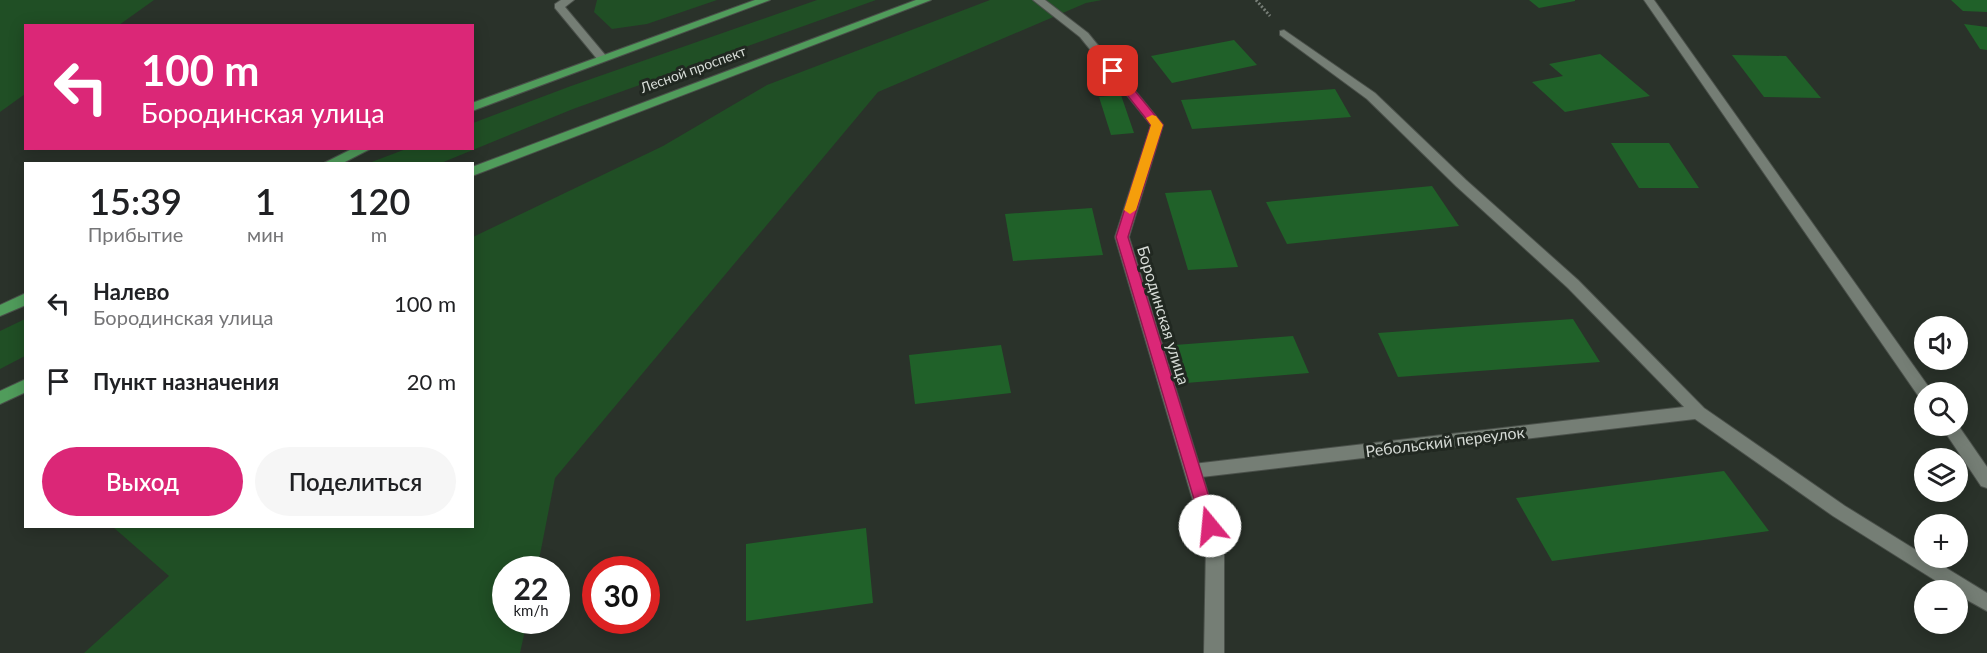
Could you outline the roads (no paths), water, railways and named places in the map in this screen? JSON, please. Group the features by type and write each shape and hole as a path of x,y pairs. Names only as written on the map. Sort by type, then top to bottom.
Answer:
{"main road":[{"path":"474,106 765,0"},
{"name":"Лесной проспект","path":"474,171 926,0"},
{"path":"333,162 361,150"},
{"path":"0,311 24,299"},
{"path":"0,398 24,386"}],"street":[{"path":"568,0 559,6 602,58"},
{"name":"Бородинская улица","path":"1038,0 1084,35 1157,125 1122,237 1215,545 1214,653"},
{"path":"1649,0 1918,382"},
{"path":"1284,33 1371,96 1461,183 1573,284 1698,412 1839,511 1987,603"},
{"name":"Ребольский переулок","path":"1193,471 1698,412"},
{"path":"1956,436 1987,480"}]}
